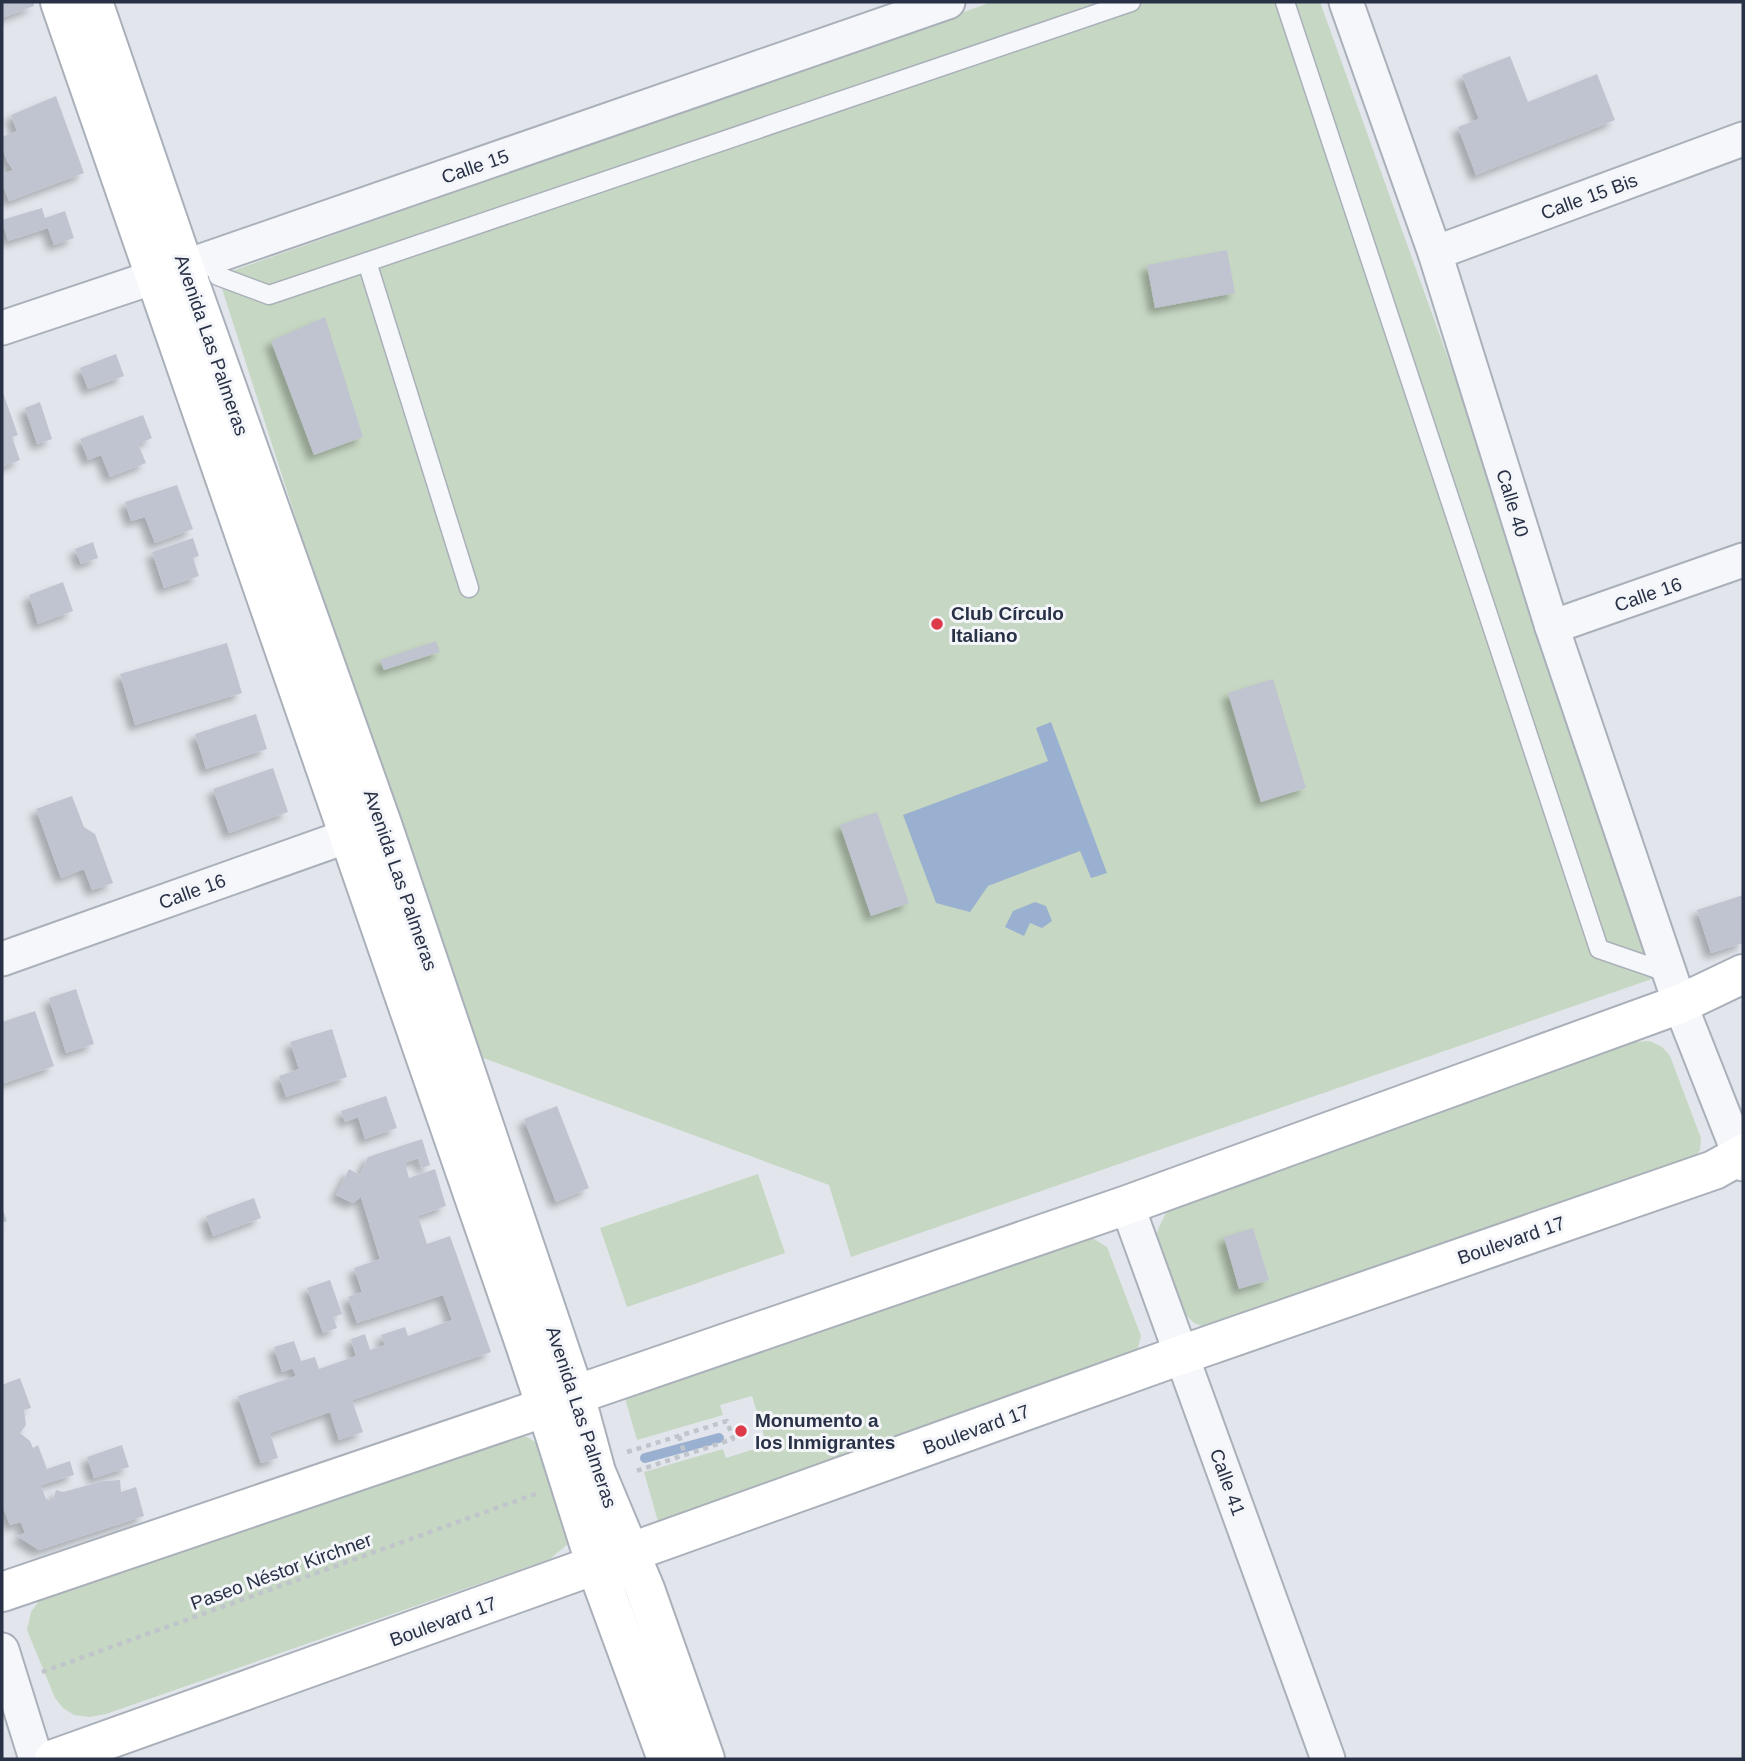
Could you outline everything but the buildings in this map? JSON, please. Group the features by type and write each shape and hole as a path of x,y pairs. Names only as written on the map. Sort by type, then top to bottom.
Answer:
{"main road":[{"name":"Avenida Las Palmeras","path":"60,2 186,273"},
{"name":"Avenida Las Palmeras","path":"93,2 186,273 365,830 561,1401 596,1472 613,1560 667,1759"},
{"path":"2,1592 1127,1205 1675,989 1743,974"},
{"name":"Boulevard 17","path":"54,1759 1181,1355 1742,1158"},
{"name":"Avenida Las Palmeras","path":"561,1401 569,1481 613,1560 645,1589 705,1759"}],"street":[{"name":"Calle 15","path":"2,328 186,273 948,2"},
{"name":"Calle 40","path":"1346,2 1434,253 1552,627 1675,989 1742,1158"},
{"name":"Calle 15 Bis","path":"1434,253 1743,139"},
{"name":"Calle 16","path":"1552,627 1743,560"},
{"name":"Calle 16","path":"2,959 365,830"},
{"name":"Calle 41","path":"1127,1205 1328,1759"},
{"path":"2,1650 36,1759"}],"lane":[{"path":"186,273 269,295 1131,2"},
{"path":"1285,2 1599,949 1675,989"},
{"path":"367,262 469,588"}],"path":[{"path":"626,1452 727,1421 733,1439 632,1472"},
{"path":"679,1436 685,1455"},
{"name":"Paseo Néstor Kirchner","path":"12,1683 569,1481"}],"green space":[{"name":"Club Círculo Italiano","path":"992,2 1320,2 1669,973 851,1257 829,1185 467,1052 218,276"},
{"path":"1650,1041 1662,1047 1670,1056 1701,1138 1700,1150 1693,1160 1207,1328 1194,1323 1183,1312 1155,1241 1167,1211 1181,1201 1635,1042"},
{"path":"758,1174 785,1253 627,1307 600,1228"},
{"path":"1082,1235 1107,1247 1141,1336 1137,1352 659,1525 644,1472 723,1449 726,1458 767,1445 752,1396 720,1405 723,1415 637,1440 625,1398"},
{"path":"514,1432 542,1447 569,1543 550,1559 106,1714 89,1717 74,1715 63,1708 55,1698 27,1630 31,1612 42,1597"}],"water":[{"path":"1051,722 1107,873 1091,878 1080,851 988,886 970,912 936,903 903,815 1048,761 1036,728"},
{"path":"1035,902 1046,906 1052,921 1042,928 1030,923 1024,936 1005,927 1013,911"}],"waterway":[{"path":"645,1458 719,1438"}],"place":[{"name":"Club Círculo Italiano","path":"937,624"},
{"name":"Monumento a los Inmigrantes","path":"741,1431"}]}
